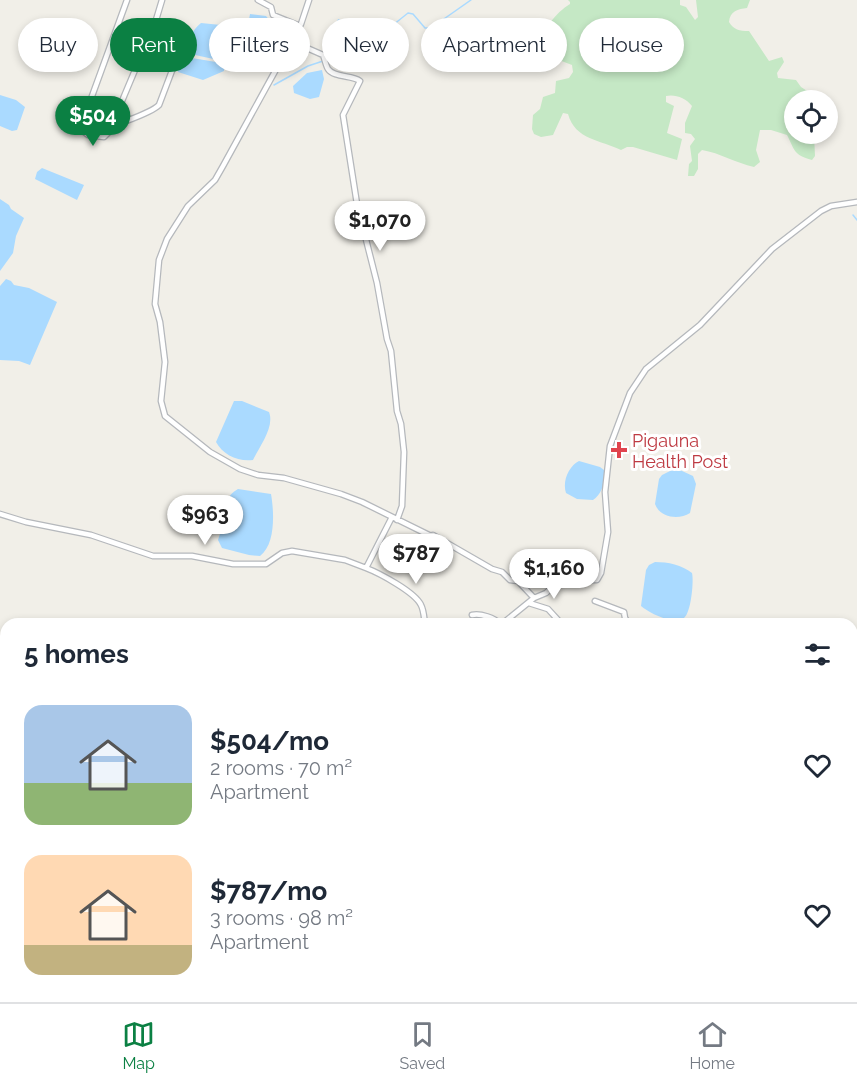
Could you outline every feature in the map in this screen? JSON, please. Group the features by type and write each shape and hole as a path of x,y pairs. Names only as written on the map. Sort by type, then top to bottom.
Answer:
{"street":[{"path":"128,0 80,129 88,135 104,137 109,132 134,72"},
{"path":"157,18 162,0"},
{"path":"258,0 271,7 273,15 280,18"},
{"path":"303,18 309,0"},
{"path":"310,49 323,55 328,69 333,73 360,81 343,116 362,231 377,283 391,351 396,401 401,424 404,452 402,506 366,568"},
{"path":"109,132 111,126 153,111 159,105 171,72"},
{"path":"275,72 219,173 188,206 167,239 161,254 154,304 160,322 165,362 161,405 165,416 210,452 240,469 258,475 284,478 341,494 433,535 501,572 510,580 518,581 534,598"},
{"path":"510,618 534,598 546,593 560,580 597,580 601,573 608,532 605,492 610,447 630,393 646,369 700,325 772,249 826,208 857,202"},
{"path":"0,514 34,524 91,535 153,556 192,555 233,564 266,564 282,553 292,552 345,560 387,577 418,600 424,618"},
{"path":"595,601 624,612 625,618"},
{"path":"530,603 548,609 556,618"},
{"path":"472,615 489,618"}],"green space":[{"path":"568,0 680,0 680,5 686,7 695,20 698,17 696,0 750,0 747,8 733,13 729,22 737,30 749,31 769,61 782,57 784,62 777,73 778,78 796,80 806,90 784,90 784,134 771,130 760,130 756,150 760,162 754,167 702,150 698,154 698,169 694,176 688,176 689,164 692,161 690,146 695,139 691,134 685,133 685,123 692,106 684,99 673,96 666,96 666,102 674,106 667,133 682,139 677,160 633,147 621,150 590,138 576,129 568,114 563,113 553,135 541,137 534,134 532,129 533,115 540,109 543,97 555,93 556,81 569,78 573,72 572,65 567,63 567,18 554,18 570,2"},
{"path":"791,144 814,144 815,156 812,160 806,158"}],"water":[{"path":"250,14 268,18 249,18"},
{"path":"201,23 209,24 209,58 197,55 197,27"},
{"path":"197,59 209,61 209,72 222,72 203,80 178,72 197,72"},
{"path":"322,70 324,79 319,97 310,99 294,93 293,86 307,73"},
{"path":"0,95 16,100 25,107 17,130 12,131 0,126"},
{"path":"74,97 85,101 82,121 74,122 60,113 62,106 70,105"},
{"path":"42,168 84,185 77,200 35,179 37,172"},
{"path":"0,199 24,218 16,236 13,253 0,271"},
{"path":"6,279 14,285 29,288 57,302 30,365 19,361 0,360 0,286"},
{"path":"234,401 242,401 269,412 268,430 253,460 231,457 216,442"},
{"path":"579,461 604,470 603,487 593,500 577,499 566,493 567,474"},
{"path":"672,470 680,470 693,476 696,484 690,513 681,517 665,515 657,509 655,504 659,479"},
{"path":"238,489 271,494 273,527 269,544 260,556 222,548 218,540 228,499"},
{"path":"655,562 675,564 692,573 690,604 684,618 662,618 641,606 646,570"}],"waterway":[{"path":"274,85 308,66 350,52 358,41 372,32 393,25 408,13 413,14 425,28 431,28 471,0"},
{"path":"853,215 857,220"}],"place":[{"name":"Pigauna Health Post","path":"619,450"}]}
